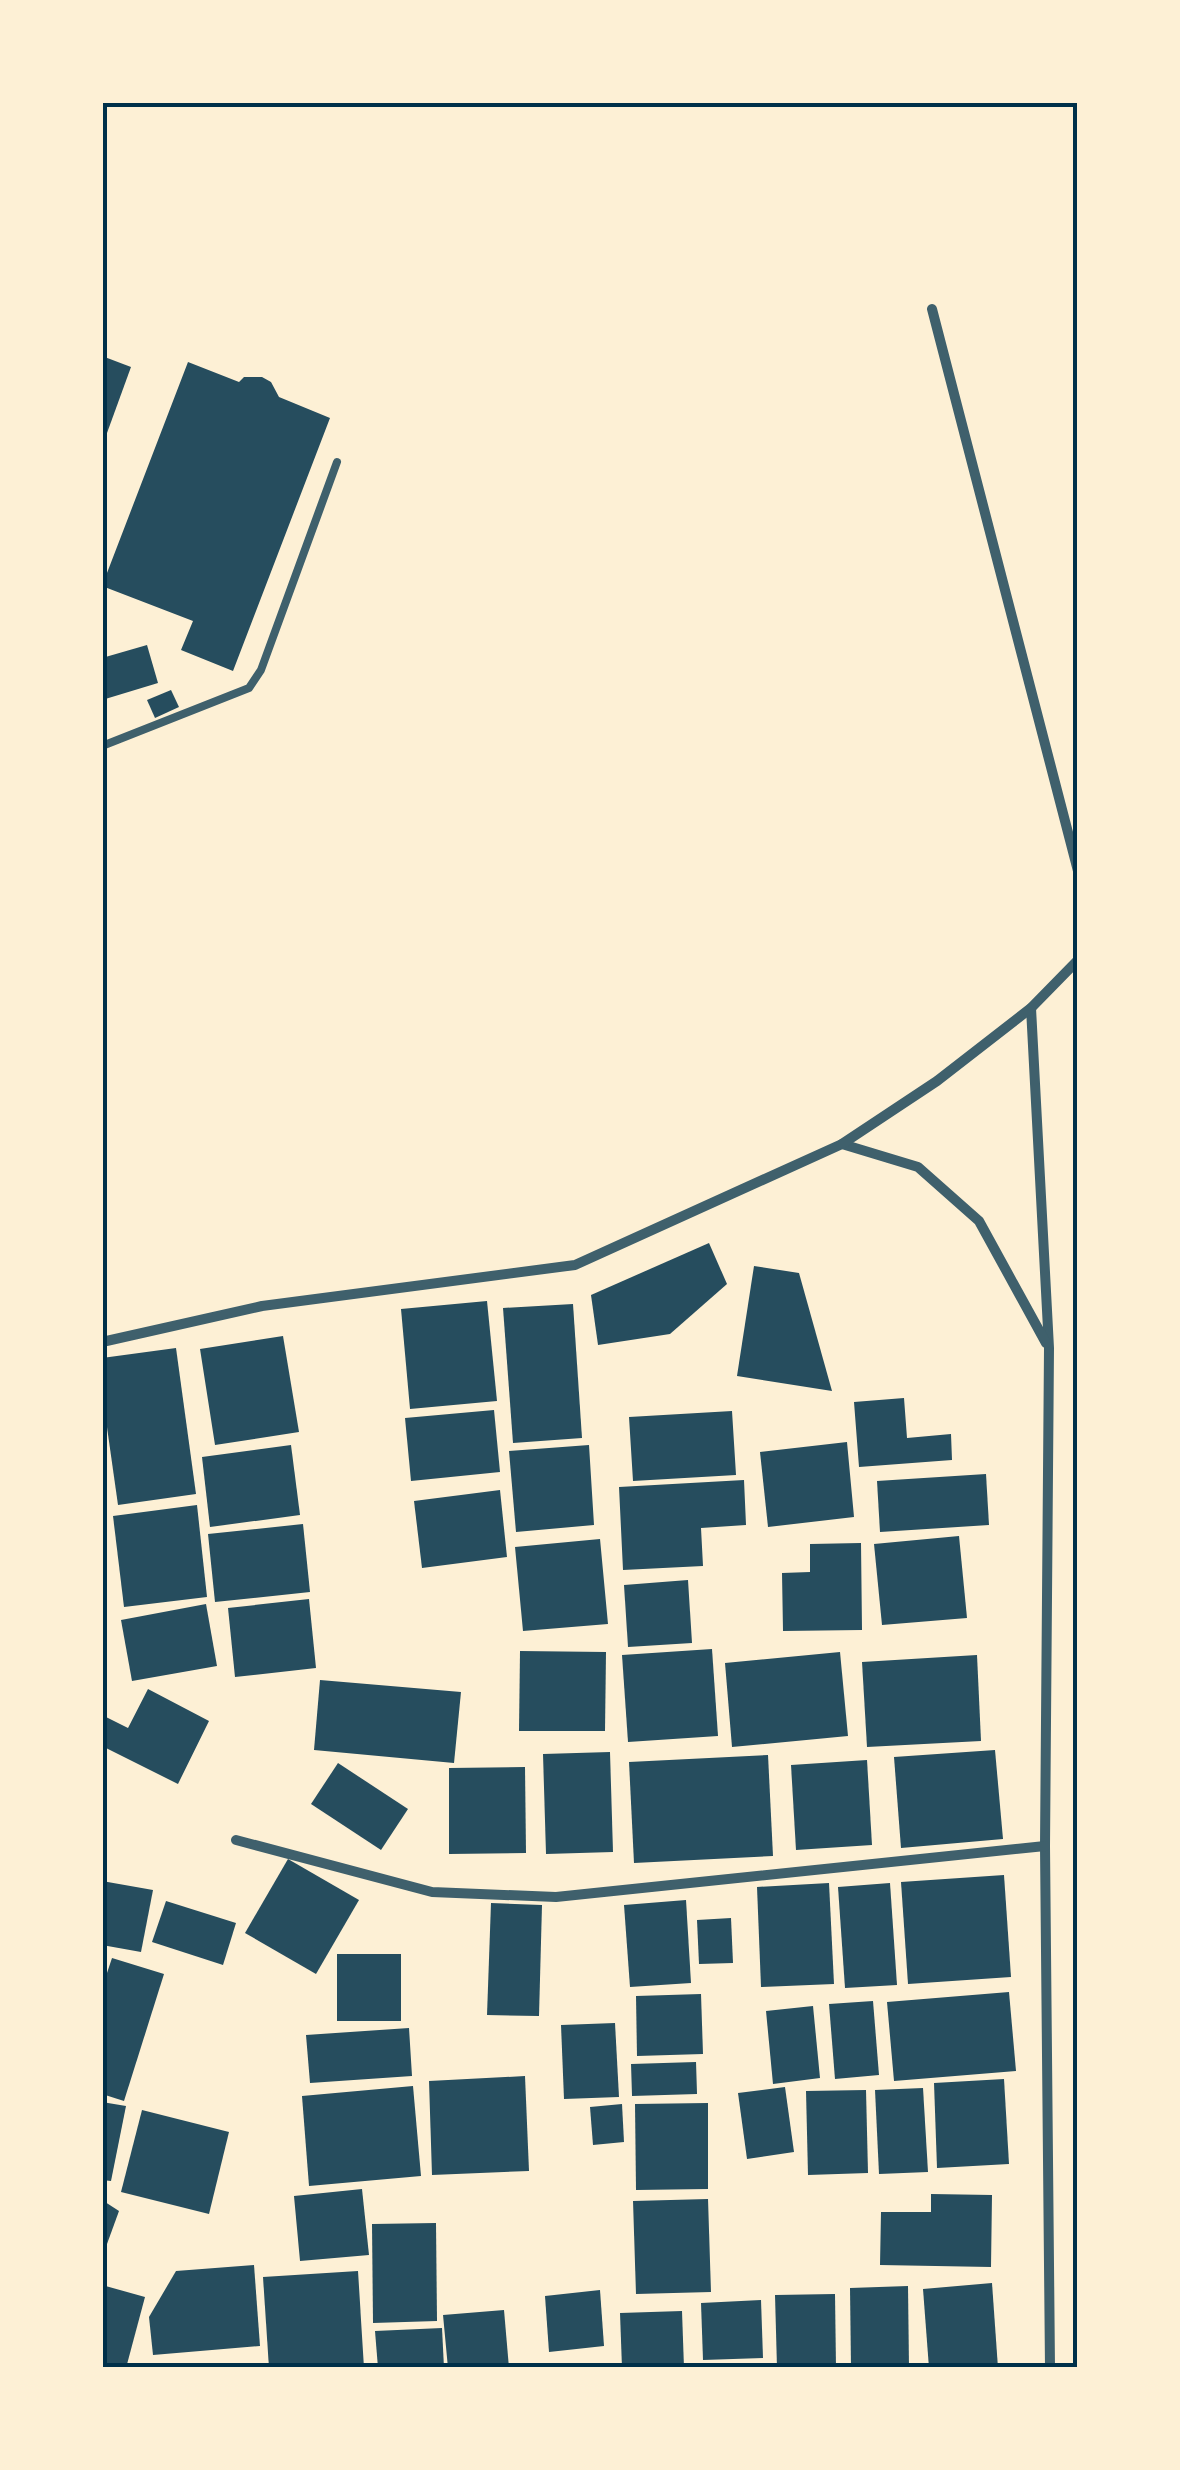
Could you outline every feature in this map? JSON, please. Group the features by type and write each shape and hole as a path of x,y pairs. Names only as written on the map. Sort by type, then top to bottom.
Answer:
{"street":[{"path":"932,309 1078,871"},
{"path":"102,1342 262,1306 575,1265 842,1144 937,1081 1031,1008 1078,960"},
{"path":"1031,1008 1049,1348 1045,1846 1050,2368"},
{"path":"842,1144 918,1167 979,1221 1049,1348"},
{"path":"236,1840 432,1892 556,1897 1045,1846"}],"lane":[{"path":"102,746 249,688 261,670 337,462"}],"building":[{"path":"102,356 131,367 103,444 102,444"},
{"path":"188,362 239,382 244,377 262,377 271,382 279,397 330,418 233,671 181,650 193,621 102,586"},
{"path":"147,645 158,683 102,700 102,658"},
{"path":"171,690 179,707 155,718 147,700"},
{"path":"709,1243 727,1284 670,1334 598,1345 591,1295"},
{"path":"754,1266 799,1273 832,1391 737,1376"},
{"path":"487,1301 497,1401 410,1409 401,1309"},
{"path":"573,1304 582,1438 513,1443 503,1308"},
{"path":"283,1336 299,1432 215,1445 200,1349"},
{"path":"176,1348 196,1494 118,1505 102,1392 102,1358"},
{"path":"904,1398 907,1438 951,1434 952,1460 859,1467 854,1402"},
{"path":"494,1410 500,1472 411,1481 405,1418"},
{"path":"732,1411 736,1475 633,1481 629,1417"},
{"path":"847,1442 854,1517 768,1527 760,1452"},
{"path":"291,1445 300,1515 210,1527 202,1457"},
{"path":"589,1445 594,1525 516,1532 509,1451"},
{"path":"986,1474 989,1525 880,1532 877,1481"},
{"path":"744,1480 746,1525 701,1528 703,1566 623,1570 619,1487"},
{"path":"500,1490 507,1557 422,1568 414,1501"},
{"path":"197,1505 207,1597 124,1607 113,1516"},
{"path":"303,1524 310,1592 215,1602 208,1534"},
{"path":"959,1536 967,1618 882,1625 874,1544"},
{"path":"600,1539 608,1624 523,1631 515,1547"},
{"path":"861,1543 862,1630 783,1631 782,1573 810,1572 810,1544"},
{"path":"688,1580 692,1643 628,1647 624,1585"},
{"path":"309,1599 316,1668 235,1677 228,1608"},
{"path":"206,1604 217,1666 132,1681 121,1620"},
{"path":"712,1649 718,1736 628,1742 622,1655"},
{"path":"520,1651 606,1652 605,1731 519,1731"},
{"path":"840,1652 848,1736 732,1747 725,1663"},
{"path":"977,1655 981,1741 867,1747 862,1662"},
{"path":"320,1680 461,1692 454,1763 314,1750"},
{"path":"148,1689 209,1721 178,1784 102,1746 102,1715 128,1728"},
{"path":"995,1750 1003,1839 901,1848 894,1757"},
{"path":"610,1752 613,1852 546,1854 543,1754"},
{"path":"768,1755 773,1856 634,1863 629,1762"},
{"path":"867,1760 872,1845 796,1850 791,1765"},
{"path":"338,1763 408,1809 381,1850 311,1804"},
{"path":"525,1767 526,1853 449,1854 449,1768"},
{"path":"288,1859 359,1900 316,1974 245,1933"},
{"path":"1004,1875 1011,1977 908,1984 901,1882"},
{"path":"102,1881 153,1890 141,1952 102,1945"},
{"path":"829,1883 834,1984 761,1987 757,1887"},
{"path":"890,1883 897,1985 845,1988 838,1887"},
{"path":"686,1900 691,1983 630,1987 624,1905"},
{"path":"166,1901 236,1923 223,1965 152,1942"},
{"path":"491,1903 542,1905 539,2016 487,2015"},
{"path":"731,1918 733,1963 699,1964 697,1920"},
{"path":"337,1954 401,1954 401,2021 337,2021"},
{"path":"112,1958 164,1974 124,2101 102,2094 102,1988"},
{"path":"1009,1992 1016,2071 894,2081 887,2002"},
{"path":"701,1994 703,2054 637,2056 636,1996"},
{"path":"873,2001 879,2075 835,2079 829,2004"},
{"path":"813,2006 820,2078 773,2084 766,2011"},
{"path":"615,2023 619,2097 564,2099 561,2025"},
{"path":"409,2028 412,2076 310,2083 306,2035"},
{"path":"696,2062 697,2094 632,2096 631,2064"},
{"path":"525,2076 529,2171 432,2175 429,2081"},
{"path":"1004,2079 1009,2164 937,2168 934,2083"},
{"path":"413,2086 421,2176 309,2186 302,2096"},
{"path":"785,2087 794,2152 747,2159 738,2093"},
{"path":"923,2088 928,2172 879,2174 875,2090"},
{"path":"866,2090 868,2173 808,2175 806,2091"},
{"path":"102,2102 126,2106 111,2181 102,2180"},
{"path":"708,2103 708,2189 636,2190 635,2104"},
{"path":"622,2104 624,2142 593,2145 590,2107"},
{"path":"142,2110 229,2132 209,2214 121,2192"},
{"path":"362,2189 369,2255 300,2261 294,2196"},
{"path":"931,2194 992,2195 991,2267 880,2265 881,2212 931,2212"},
{"path":"708,2199 711,2292 636,2294 633,2201"},
{"path":"102,2200 119,2211 103,2255 102,2255"},
{"path":"436,2223 437,2321 373,2323 372,2224"},
{"path":"254,2265 260,2346 153,2355 149,2317 176,2271"},
{"path":"358,2271 364,2368 269,2368 263,2277"},
{"path":"992,2283 998,2368 929,2368 923,2289"},
{"path":"102,2285 145,2297 126,2368 102,2368"},
{"path":"908,2286 909,2368 851,2368 850,2288"},
{"path":"600,2290 604,2346 549,2352 545,2296"},
{"path":"835,2294 836,2368 777,2368 775,2295"},
{"path":"761,2300 763,2358 703,2360 701,2303"},
{"path":"504,2310 509,2368 448,2368 443,2315"},
{"path":"682,2311 684,2368 622,2368 620,2313"},
{"path":"442,2328 444,2368 378,2368 375,2331"}]}
